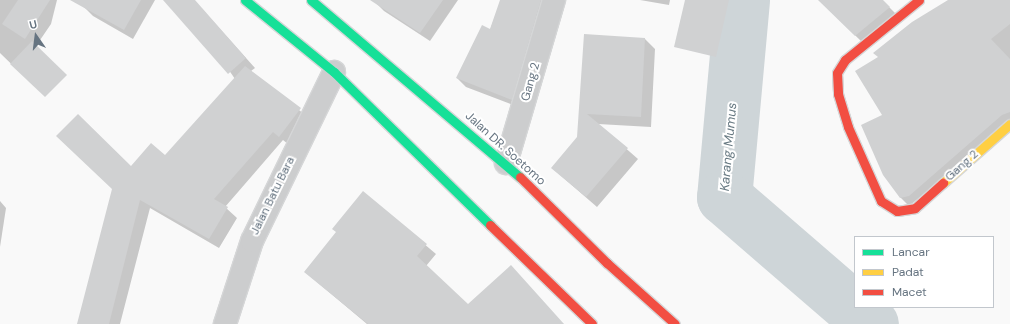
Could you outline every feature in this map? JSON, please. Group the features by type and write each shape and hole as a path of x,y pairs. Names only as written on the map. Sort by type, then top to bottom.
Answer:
{"street":[{"path":"245,0 334,72 592,324"},
{"name":"Jalan DR. Soetomo","path":"311,0 506,163 607,262 675,324"},
{"name":"Gang 2","path":"506,163 554,0"},
{"name":"Gang 2","path":"920,0 845,60 837,73 837,83 848,127 881,201 897,211 915,208 1010,124"},
{"name":"Jalan Batu Bara","path":"225,324 252,241 334,72"}],"building":[{"path":"18,0 50,0 25,39 2,24"},
{"path":"70,0 141,0 124,30"},
{"path":"163,0 195,0 246,58 228,74"},
{"path":"370,0 443,0 420,33"},
{"path":"500,0 541,0 512,100 456,78 482,25 490,29"},
{"path":"685,0 729,0 716,57 674,47"},
{"path":"818,0 883,0 890,7 855,36"},
{"path":"948,0 1010,0 1010,24 991,39 1010,59 1010,112 1002,115 909,196 900,198 883,175 861,125 882,115 855,71 878,57 873,53 912,22"},
{"path":"584,34 645,38 641,117 587,114 628,148 586,197 551,168 577,137"},
{"path":"32,41 67,75 45,97 10,64"},
{"path":"245,66 301,108 279,137 273,132 214,199 228,207 209,239 140,200 109,324 77,324 112,189 56,136 78,114 131,166 151,143 165,155"},
{"path":"363,191 427,244 417,256 468,304 511,265 564,324 368,324 304,272 336,232 332,229"}],"waterway":[{"name":"Karang Mumus","path":"742,0 724,197 871,324"}],"traffic: fast":[{"path":"245,0 334,72 490,225"},
{"path":"311,0 520,177"}],"traffic: slow":[{"path":"943,183 1010,124"}],"traffic: jam":[{"path":"919,0 845,60 837,73 838,94 848,127 881,201 897,211 915,208 943,183"},
{"path":"520,177 607,263 675,324"},
{"path":"490,225 592,324"}]}
